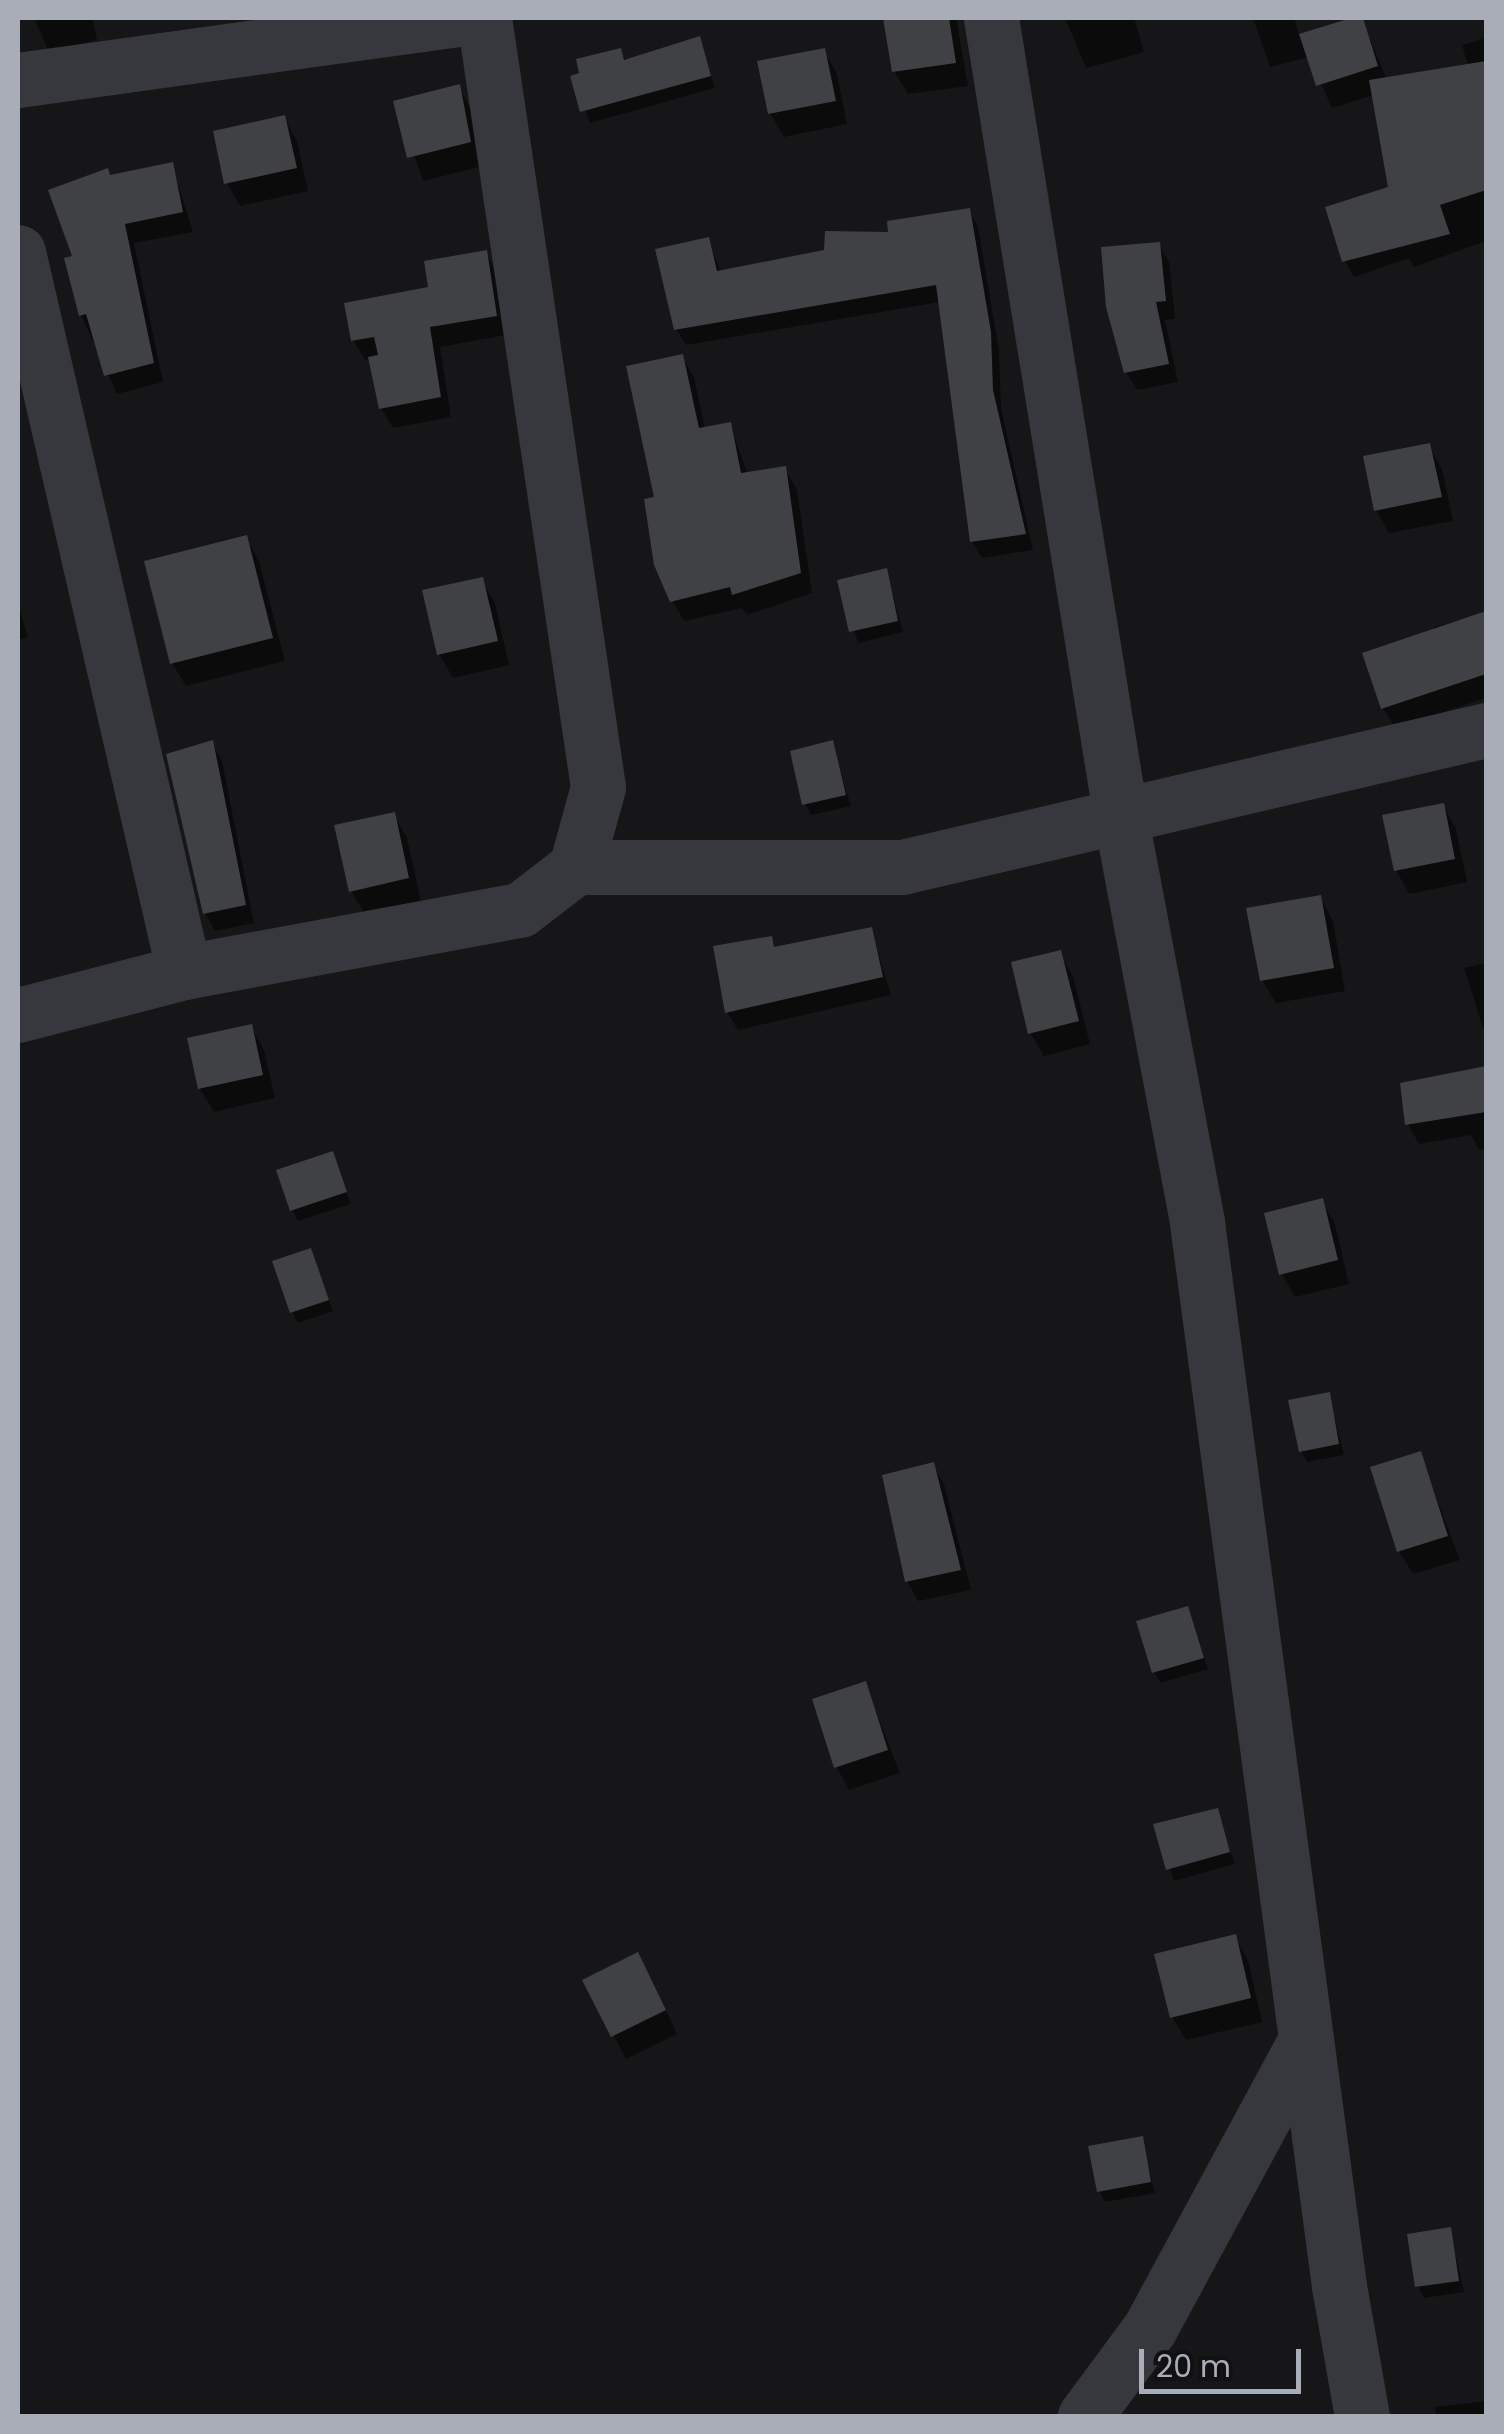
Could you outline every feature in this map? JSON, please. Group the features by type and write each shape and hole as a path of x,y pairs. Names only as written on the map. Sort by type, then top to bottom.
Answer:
{"street":[{"path":"18,80 464,18"},
{"path":"18,1015 184,972 520,910 576,867 598,787 484,18"},
{"path":"991,18 1121,819 1197,1223 1306,2040 1362,2416"},
{"path":"18,252 184,972"},
{"path":"576,867 902,867 1121,819 1486,730"},
{"path":"1086,2416 1150,2328 1306,2040"}],"building":[{"path":"883,18 949,18 956,63 892,72"},
{"path":"1363,18 1378,66 1316,86 1299,34"},
{"path":"700,36 711,76 580,112 570,76 579,73 576,59 621,48 624,60"},
{"path":"825,48 836,101 768,114 757,61"},
{"path":"1486,61 1486,190 1440,205 1450,234 1342,262 1325,207 1388,187 1369,80"},
{"path":"460,84 471,142 407,158 393,101"},
{"path":"285,115 297,168 224,184 213,131"},
{"path":"173,162 183,212 125,224 154,363 104,376 86,314 79,316 64,258 72,256 48,190 108,168 110,175"},
{"path":"970,208 991,332 993,390 1026,534 970,542 936,285 674,330 655,249 709,237 717,271 824,250 825,231 888,232 887,221"},
{"path":"1160,242 1166,301 1156,302 1169,364 1124,373 1106,307 1101,247"},
{"path":"487,250 497,316 430,327 441,397 379,409 368,357 378,355 374,337 351,341 344,303 428,287 424,261"},
{"path":"683,354 699,428 731,422 741,473 786,466 801,573 732,595 730,587 670,602 654,565 644,499 654,497 626,366"},
{"path":"1430,443 1442,497 1374,511 1363,456"},
{"path":"247,535 273,638 170,664 144,561"},
{"path":"887,568 898,621 849,632 837,580"},
{"path":"483,577 498,641 437,655 422,590"},
{"path":"1486,611 1486,674 1381,709 1362,653"},
{"path":"213,740 246,905 203,914 166,754"},
{"path":"833,740 846,795 802,805 790,751"},
{"path":"1444,803 1455,859 1394,871 1382,815"},
{"path":"395,812 409,878 349,892 334,825"},
{"path":"1321,895 1334,968 1260,981 1246,908"},
{"path":"872,927 883,977 725,1013 713,946 772,936 774,947"},
{"path":"1061,950 1079,1021 1028,1034 1011,962"},
{"path":"252,1024 263,1075 198,1089 187,1038"},
{"path":"1486,1066 1486,1112 1405,1125 1400,1083"},
{"path":"333,1151 347,1192 290,1211 276,1170"},
{"path":"1323,1198 1338,1260 1279,1275 1264,1213"},
{"path":"311,1248 329,1300 290,1313 272,1261"},
{"path":"1330,1392 1339,1444 1299,1452 1288,1400"},
{"path":"1421,1451 1448,1536 1397,1552 1370,1467"},
{"path":"934,1462 961,1570 905,1582 882,1475"},
{"path":"1188,1606 1204,1658 1152,1673 1136,1621"},
{"path":"866,1681 888,1750 834,1768 812,1699"},
{"path":"1218,1808 1230,1852 1166,1870 1153,1824"},
{"path":"1236,1934 1251,1998 1170,2018 1154,1954"},
{"path":"638,1952 666,2010 611,2037 582,1980"},
{"path":"1143,2136 1151,2182 1097,2192 1088,2146"},
{"path":"1451,2227 1459,2281 1415,2287 1407,2234"}]}
